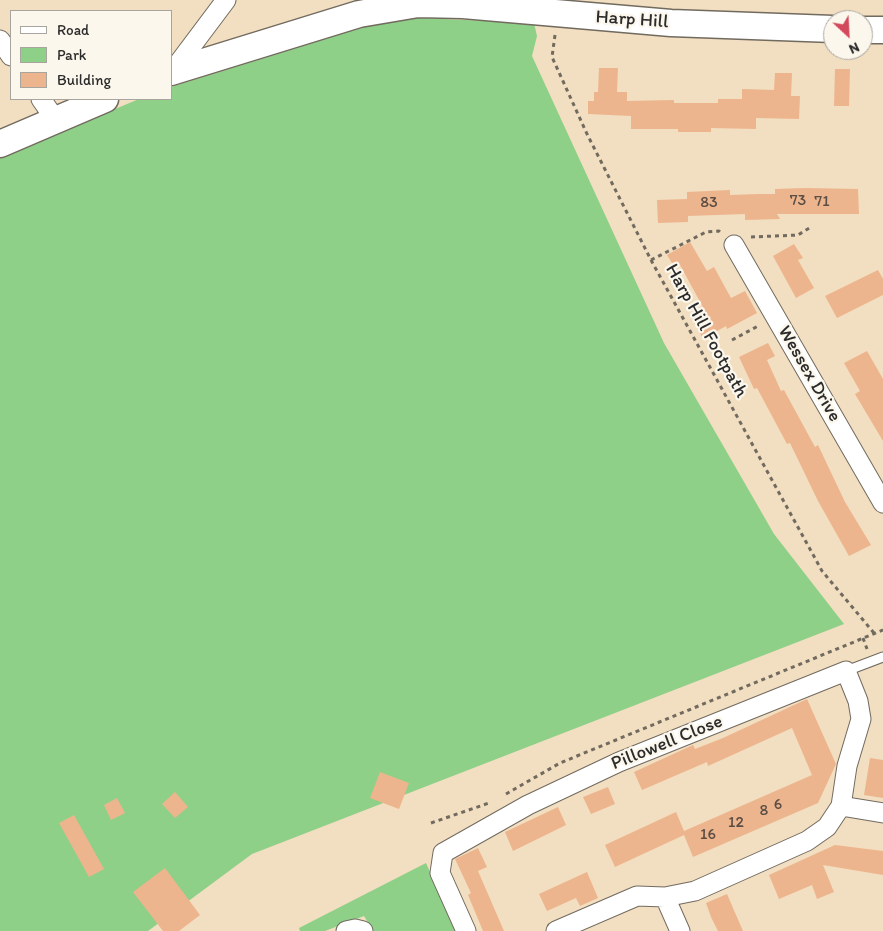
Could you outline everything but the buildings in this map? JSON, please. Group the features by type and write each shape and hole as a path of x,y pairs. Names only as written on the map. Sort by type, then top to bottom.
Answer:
{"street":[{"path":"172,72 226,0"},
{"name":"Harp Hill","path":"172,72 359,14 395,6 456,5 671,23 823,30"},
{"path":"0,40 10,55"},
{"path":"0,144 48,109 100,100"},
{"name":"Wessex Drive","path":"734,245 883,503"},
{"path":"556,931 637,896 665,897 695,891 807,841 827,827 841,806 847,766 861,719 858,701 846,671"},
{"name":"Pillowell Close","path":"466,931 440,873 443,854 528,805 619,762 846,671"},
{"path":"841,806 883,813"},
{"path":"665,897 680,931"}],"lane":[{"path":"846,671 883,657"}],"path":[{"name":"Harp Hill Footpath","path":"556,14 552,57 587,134 651,260 822,571 874,633"},
{"path":"651,260 706,232 719,231 734,245 744,237 798,234 811,227"},
{"path":"732,340 776,316"},
{"path":"504,795 560,762 883,630"},
{"path":"431,823 496,799"}],"green space":[{"path":"396,17 534,23 537,36 532,56 664,343 774,534 844,624 252,854 148,931 0,931 0,157 137,100 172,100 172,87"},
{"path":"426,863 457,931 373,931 364,916 325,931 300,931 299,928"}]}
